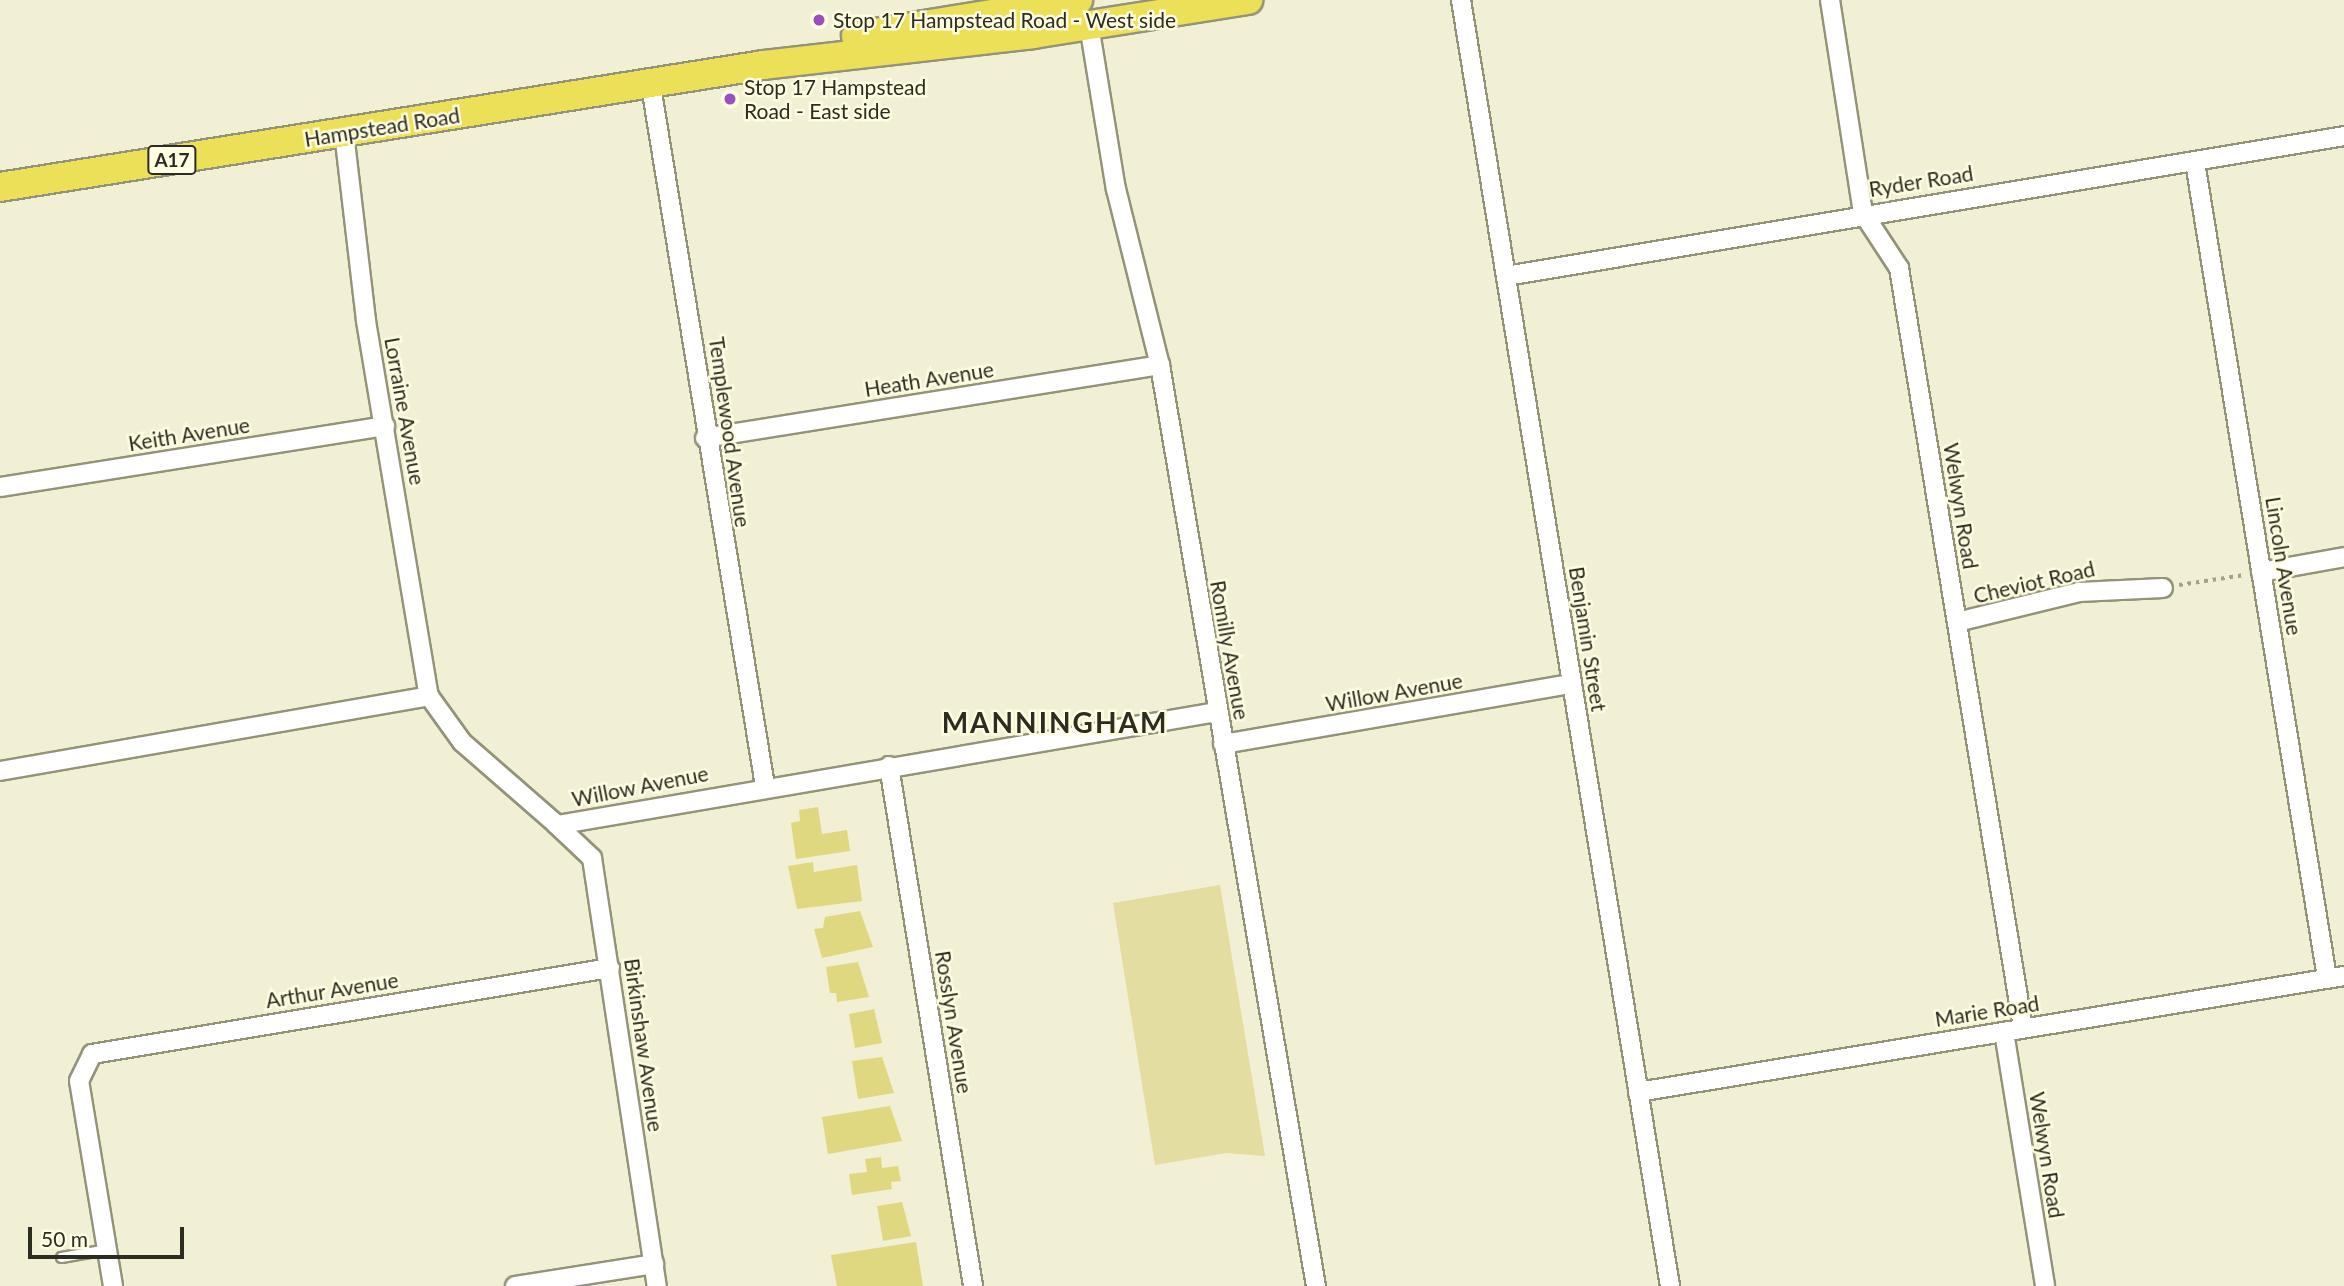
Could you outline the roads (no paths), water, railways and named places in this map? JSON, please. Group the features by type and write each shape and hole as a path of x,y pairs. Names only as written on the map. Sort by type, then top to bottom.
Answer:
{"highway":[{"name":"Hampstead Road","path":"763,65 850,37 1065,5 1248,0"},
{"name":"Hampstead Road","path":"0,187 651,86 763,65 1032,34 1065,5"},
{"path":"1032,34 1065,5"}],"street":[{"name":"Benjamin Street","path":"1461,0 1670,1286"},
{"name":"Welwyn Road","path":"1830,0 1863,213 1899,268 2023,1028"},
{"name":"Romilly Avenue","path":"1065,5 1116,189 1160,365 1316,1286"},
{"name":"Templewood Avenue","path":"651,86 683,261 705,438 765,786"},
{"name":"Lorraine Avenue","path":"344,133 366,321 429,696"},
{"name":"Ryder Road","path":"1506,276 1863,213 2195,162 2344,136"},
{"name":"Lincoln Avenue","path":"2195,162 2261,572 2336,977"},
{"name":"Heath Avenue","path":"705,438 1160,365"},
{"name":"Keith Avenue","path":"0,487 385,426"},
{"path":"2261,572 2344,557"},
{"name":"Cheviot Road","path":"1958,622 2079,592 2164,588"},
{"name":"Willow Avenue","path":"1223,744 1572,684"},
{"path":"0,771 429,696"},
{"name":"Willow Avenue","path":"429,696 463,742 557,825 765,786 1217,712"},
{"name":"Rosslyn Avenue","path":"889,766 973,1286"},
{"name":"Birkinshaw Avenue","path":"557,825 592,858 657,1286"},
{"name":"Arthur Avenue","path":"107,1249 79,1081 92,1054 115,1048 610,968"},
{"name":"Marie Road","path":"1638,1092 2336,977"},
{"name":"Welwyn Road","path":"2004,1032 2045,1286"},
{"path":"107,1249 113,1286"},
{"path":"515,1286 653,1264"}],"lane":[{"path":"61,1257 107,1249"}],"place":[{"name":"Stop 17 Hampstead Road - West side","path":"819,20"},
{"name":"Stop 17 Hampstead Road - East side","path":"730,99"}],"district":[{"name":"MANNINGHAM","path":"1055,722"}]}
